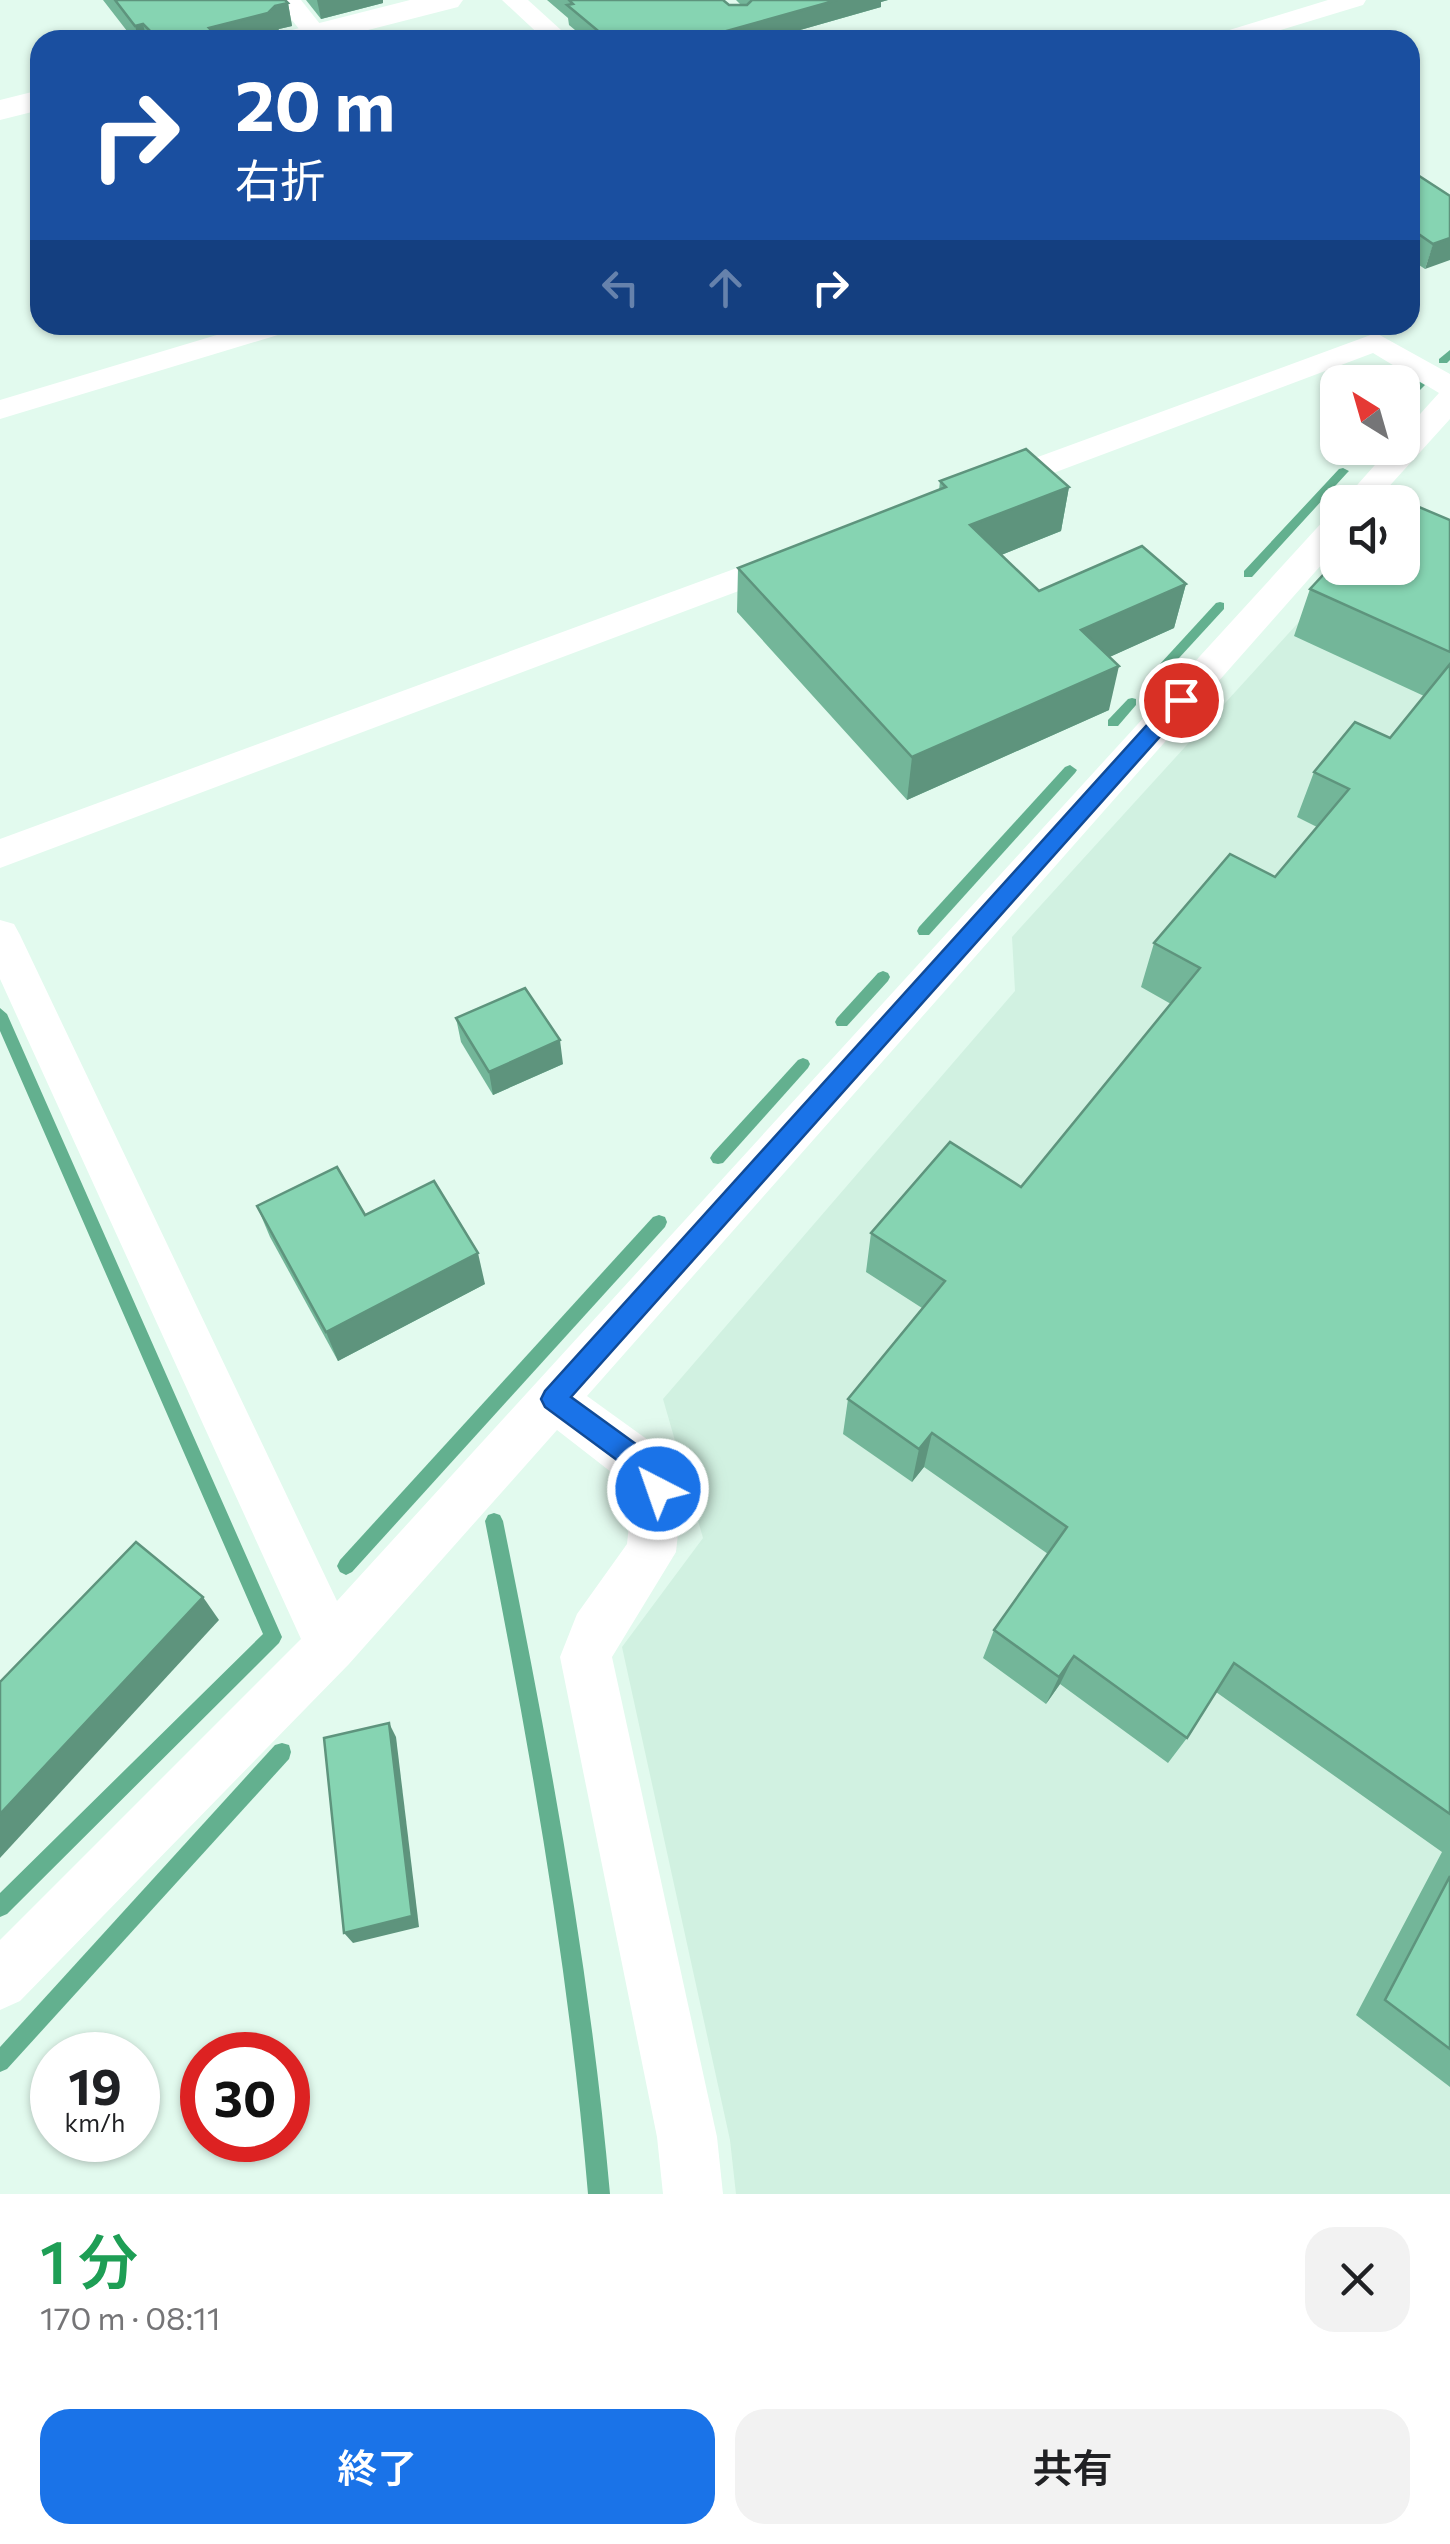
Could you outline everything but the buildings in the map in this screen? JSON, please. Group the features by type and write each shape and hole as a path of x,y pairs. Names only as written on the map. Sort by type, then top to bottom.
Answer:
{"street":[{"path":"288,0 300,30"},
{"path":"330,30 447,0"},
{"path":"514,0 548,30"},
{"path":"1255,30 1354,0"},
{"path":"0,110 30,102"},
{"path":"0,410 249,335"},
{"path":"967,494 1376,342 1450,388"},
{"path":"1373,485 1450,400"},
{"path":"0,1980 332,1646 1320,545"},
{"path":"0,854 818,549"},
{"path":"0,935 332,1646"},
{"path":"554,1399 649,1469 658,1489 651,1552 594,1632 586,1657 687,2138 693,2194"}],"shaded area":[{"path":"1450,564 1450,2194 736,2194 730,2140 622,1647 703,1538 663,1399 1015,991 1012,937 1333,585 1420,585 1420,565"}],"waterway":[{"path":"1443,361 1450,353"},
{"path":"1248,574 1343,471"},
{"path":"1164,667 1220,606"},
{"path":"1113,723 1132,702"},
{"path":"924,931 1070,770"},
{"path":"842,1022 883,977"},
{"path":"0,1014 273,1637 0,1907"},
{"path":"718,1158 803,1064"},
{"path":"346,1566 659,1222"},
{"path":"494,1521 571,1941 599,2194"},
{"path":"0,2062 282,1752"}],"route":[{"path":"658,1489 649,1469 554,1399 1181,700"}]}
